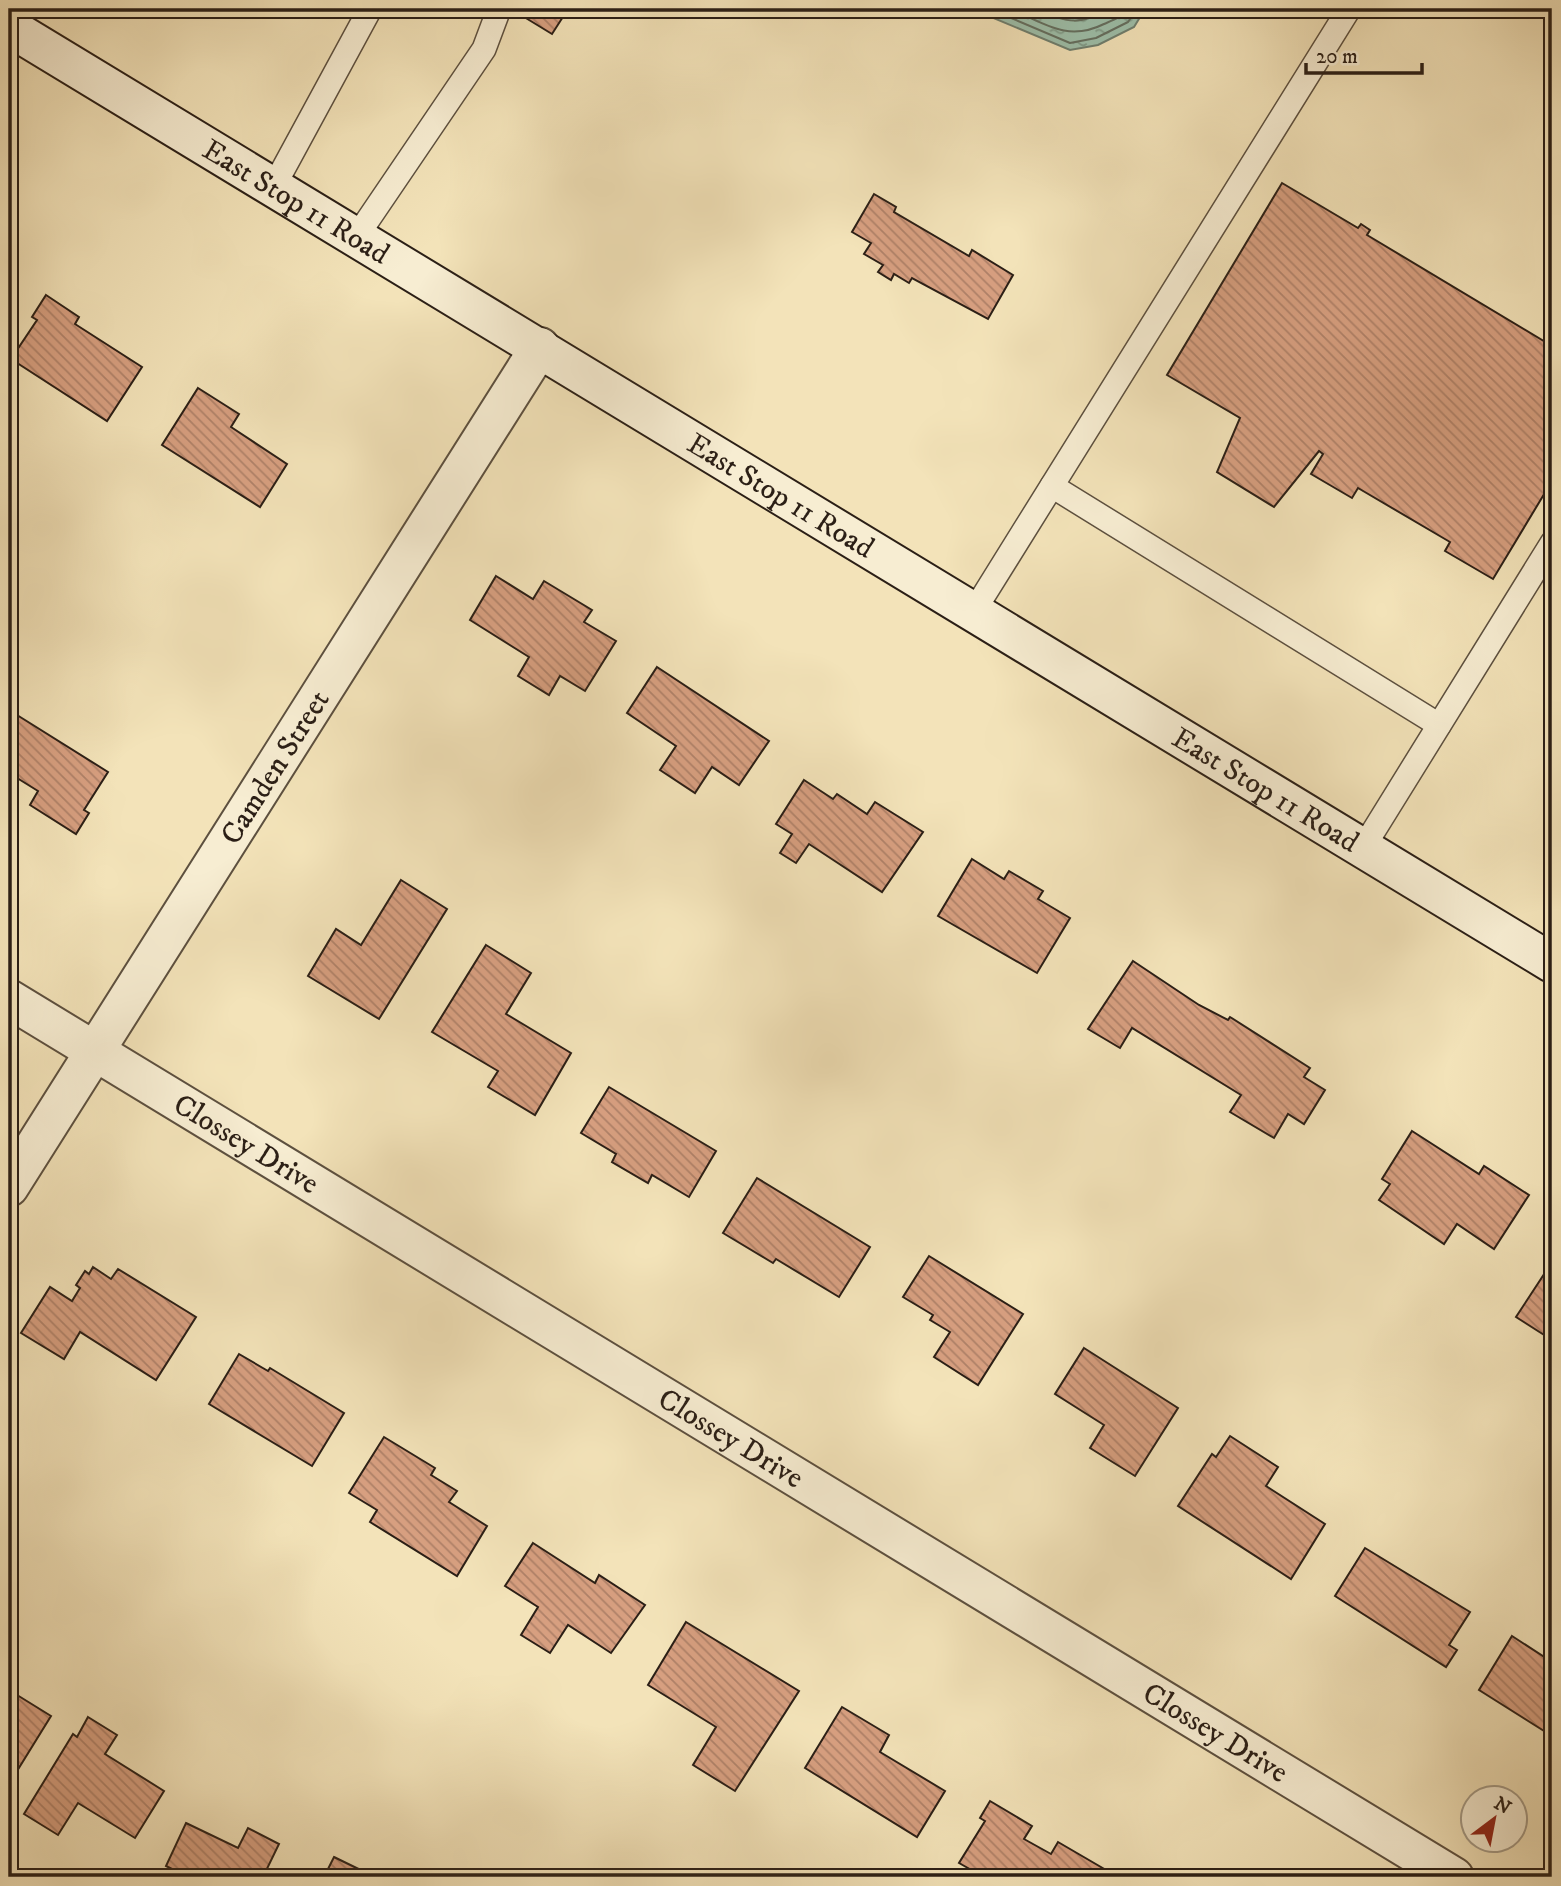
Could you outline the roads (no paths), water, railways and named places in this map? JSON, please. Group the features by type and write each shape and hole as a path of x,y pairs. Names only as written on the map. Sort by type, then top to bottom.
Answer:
{"street":[{"name":"East Stop 11 Road","path":"9,27 1552,962"},
{"name":"Camden Street","path":"9,1187 540,347"},
{"name":"Clossey Drive","path":"9,999 1454,1877"}],"lane":[{"path":"274,186 370,9"},
{"path":"357,236 484,50 499,9"},
{"path":"974,611 1349,9"},
{"path":"1052,486 1439,725"},
{"path":"1363,848 1552,543"}],"water":[{"path":"972,9 1145,9 1134,27 1098,45 1070,50"}]}
